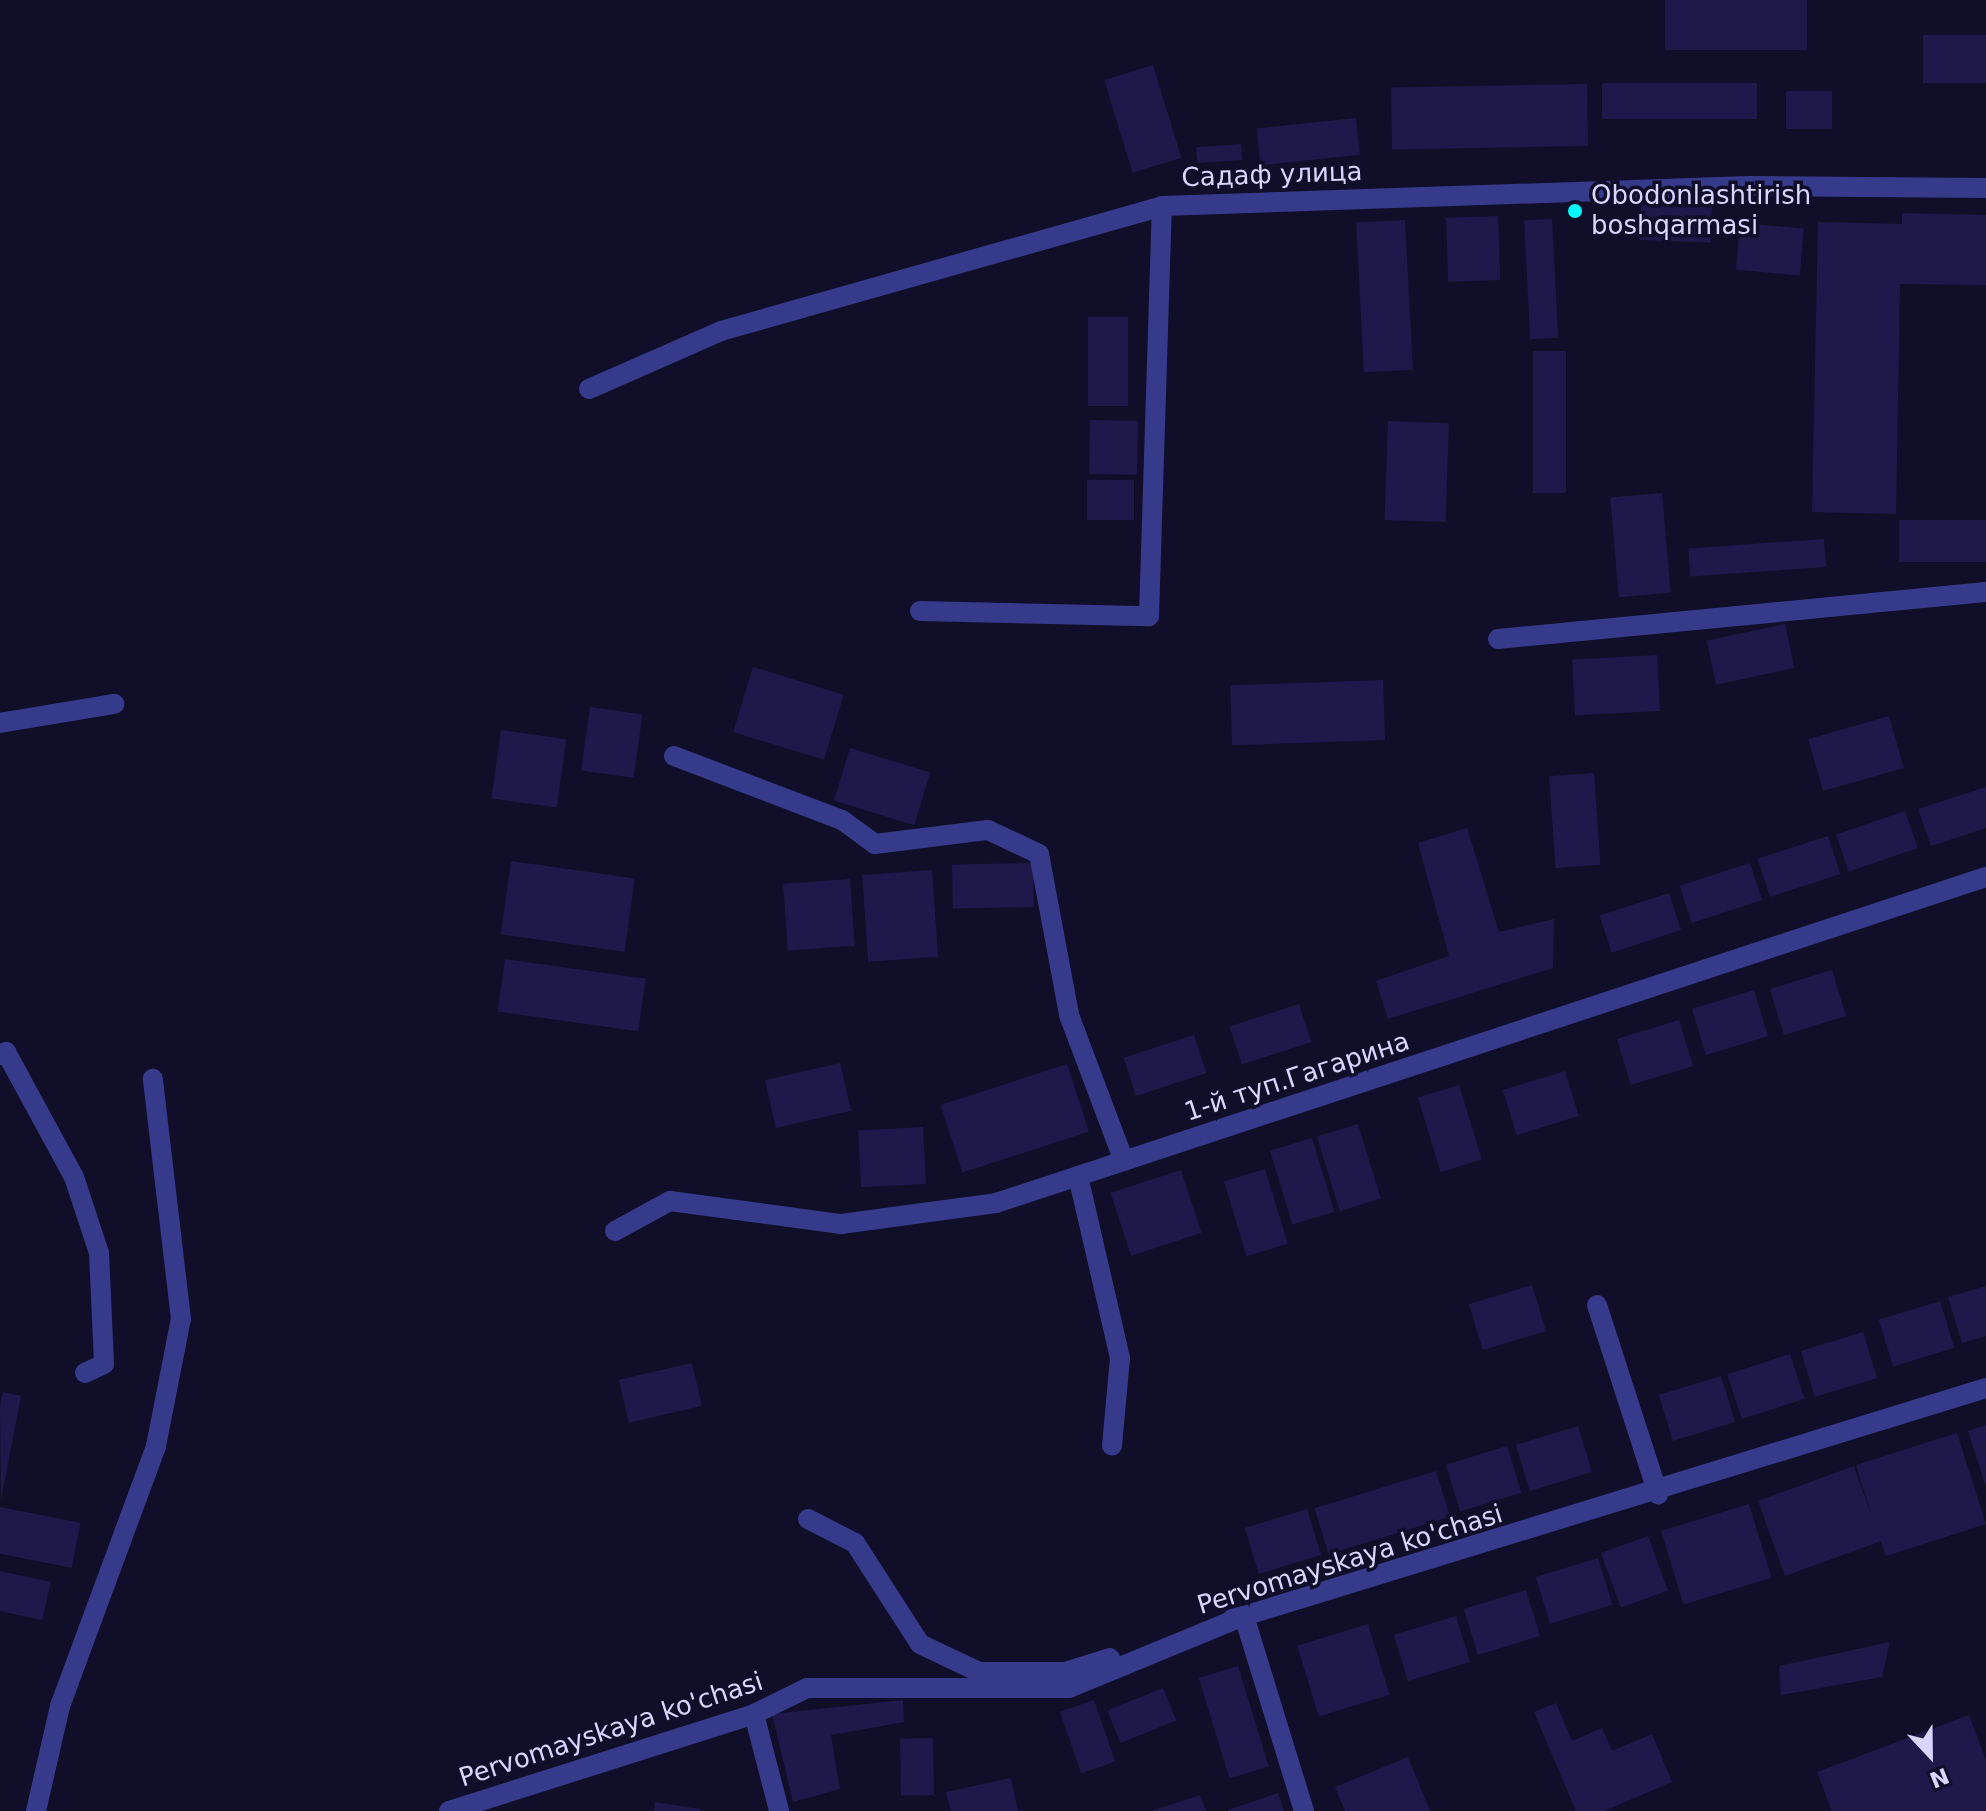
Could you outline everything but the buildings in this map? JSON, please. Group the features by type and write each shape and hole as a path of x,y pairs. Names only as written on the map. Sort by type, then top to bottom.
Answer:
{"street":[{"name":"Садаф улица","path":"589,389 721,331 1162,206 1749,186 1986,188"},
{"path":"920,611 1149,616 1162,206"},
{"path":"1498,639 1986,592"},
{"path":"0,723 114,704"},
{"path":"674,756 842,820 875,844 988,830 1039,854 1069,1015 1124,1161"},
{"name":"1-й туп.Гагарина","path":"615,1231 670,1201 841,1224 996,1203 1986,877"},
{"path":"2,1047 74,1177 99,1253 104,1364 85,1373"},
{"path":"36,1811 60,1706 156,1446 181,1319 153,1079"},
{"path":"1078,1176 1120,1358 1112,1446"},
{"path":"1597,1305 1658,1494"},
{"name":"Pervomayskaya ko'chasi","path":"449,1811 754,1714 807,1688 1069,1688 1244,1616 1658,1494 1986,1388"},
{"path":"808,1519 855,1543 920,1644 979,1672 1065,1672 1244,1616 1304,1811"},
{"path":"754,1714 779,1811"}],"place":[{"name":"Obodonlashtirish boshqarmasi","path":"1575,211"}]}
